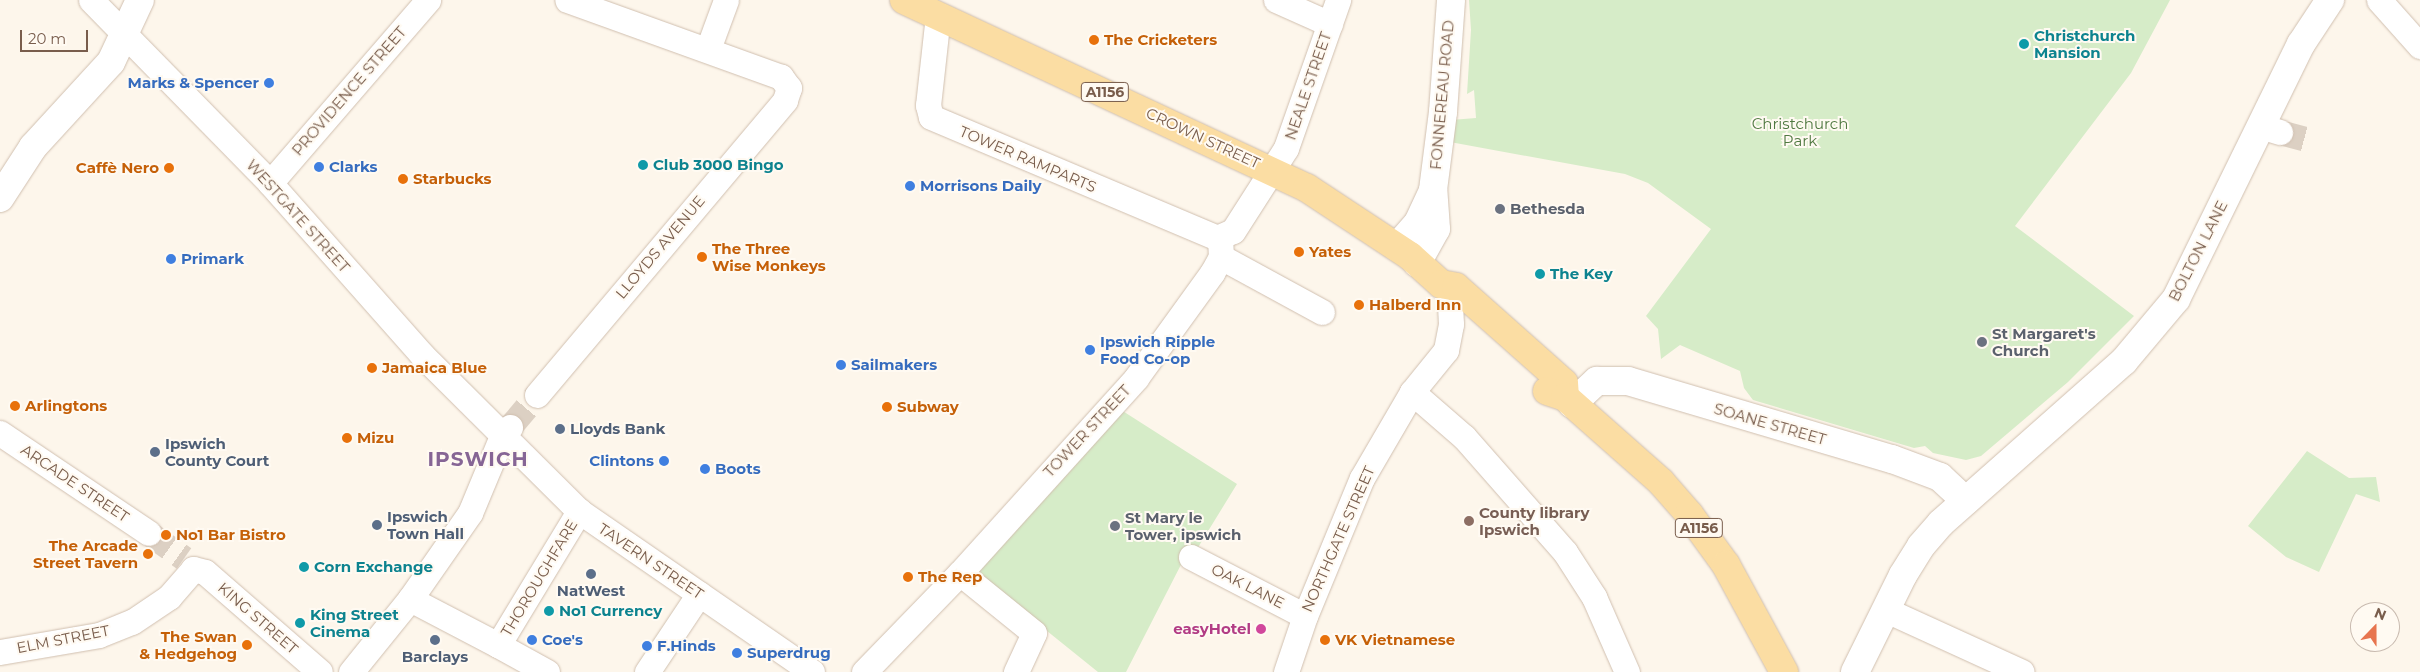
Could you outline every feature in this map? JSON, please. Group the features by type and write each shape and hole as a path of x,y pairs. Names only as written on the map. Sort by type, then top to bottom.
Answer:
{"main road":[{"path":"0,198 32,147 111,62 140,0"},
{"name":"CROWN STREET","path":"904,0 1273,170 1408,255"},
{"name":"FONNEREAU ROAD","path":"1408,255 1436,229 1433,190 1443,112 1451,0"},
{"name":"BOLTON LANE","path":"1855,672 1921,546 1966,501 2082,401 2154,329 2176,299 2270,129 2302,44 2330,0"},
{"name":"A1156","path":"1408,255 1446,295 1456,287 1564,383 1568,400 1661,482 1689,514 1726,565 1784,672"},
{"name":"SOANE STREET","path":"1568,400 1597,381 1628,381 1892,459 1940,477 1966,501"}],"street":[{"name":"WESTGATE STREET","path":"91,0 270,183 422,355 506,432"},
{"name":"PROVIDENCE STREET","path":"270,183 428,0"},
{"path":"567,0 708,49 726,0"},
{"path":"1276,0 1330,24"},
{"name":"NEALE STREET","path":"1273,170 1286,148 1338,0"},
{"path":"2379,0 2420,46"},
{"name":"TOWER RAMPARTS","path":"938,15 928,105 931,117 1190,229 1322,312"},
{"name":"LLOYDS AVENUE","path":"537,395 566,357 785,100 789,88 786,81 708,49"},
{"name":"TOWER STREET","path":"864,672 960,573 1136,378 1220,247 1233,231 1273,170"},
{"name":"NORTHGATE STREET","path":"1286,672 1305,616 1362,478 1412,392 1446,350 1452,324 1446,295"},
{"path":"1412,392 1464,437 1565,552 1594,597 1627,672"},
{"path":"351,672 410,599 470,513 506,432"},
{"name":"TAVERN STREET","path":"506,432 579,511 812,672"},
{"name":"ARCADE STREET","path":"0,433 149,533"},
{"name":"THOROUGHFARE","path":"498,646 579,511"},
{"name":"OAK LANE","path":"1191,557 1305,616"},
{"name":"ELM STREET","path":"0,652 99,635 132,622 169,597 189,563"},
{"name":"KING STREET","path":"189,563 205,572 320,672"},
{"path":"960,573 1034,633 1016,672"},
{"path":"648,672 699,594"},
{"name":"THOROUGHFARE","path":"410,599 547,672"},
{"path":"1886,610 2022,672"}],"green space":[{"name":"Christchurch Park","path":"1469,0 2170,0 2131,73 2015,226 2134,316 2068,382 1981,456 1966,460 1933,453 1925,446 1914,448 1753,400 1744,388 1740,371 1680,345 1661,359 1658,329 1646,316 1711,229 1648,183 1625,174 1450,142 1451,120 1476,118 1474,90 1467,94 1471,30"},
{"path":"1118,408 1237,484 1194,554 1188,551 1126,672 1098,672 970,569"},
{"path":"2307,451 2349,478 2376,477 2380,502 2356,494 2319,572 2286,557 2248,526"}],"tunnel":[{"path":"2280,132 2310,140"},
{"path":"510,427 537,395"},
{"path":"149,533 184,558"}],"place":[{"name":"The Cricketers","path":"1094,40"},
{"name":"Christchurch Mansion","path":"2024,44"},
{"name":"Marks & Spencer","path":"269,83"},
{"name":"Club 3000 Bingo","path":"643,165"},
{"name":"Clarks","path":"319,167"},
{"name":"Caffè Nero","path":"169,168"},
{"name":"Starbucks","path":"403,179"},
{"name":"Morrisons Daily","path":"910,186"},
{"name":"Bethesda","path":"1500,209"},
{"name":"Yates","path":"1299,252"},
{"name":"The Three Wise Monkeys","path":"702,257"},
{"name":"Primark","path":"171,259"},
{"name":"The Key","path":"1540,274"},
{"name":"Halberd Inn","path":"1359,305"},
{"name":"St Margaret's Church","path":"1982,342"},
{"name":"Ipswich Ripple Food Co-op","path":"1090,350"},
{"name":"Sailmakers","path":"841,365"},
{"name":"Jamaica Blue","path":"372,368"},
{"name":"Arlingtons","path":"15,406"},
{"name":"Subway","path":"887,407"},
{"name":"Lloyds Bank","path":"560,429"},
{"name":"Mizu","path":"347,438"},
{"name":"Ipswich County Court","path":"155,452"},
{"name":"Clintons","path":"664,461"},
{"name":"Boots","path":"705,469"},
{"name":"County library Ipswich","path":"1469,521"},
{"name":"Ipswich Town Hall","path":"377,525"},
{"name":"St Mary le Tower, ipswich","path":"1115,526"},
{"name":"No1 Bar Bistro","path":"166,535"},
{"name":"The Arcade Street Tavern","path":"148,554"},
{"name":"Corn Exchange","path":"304,567"},
{"name":"NatWest","path":"591,574"},
{"name":"The Rep","path":"908,577"},
{"name":"No1 Currency","path":"549,611"},
{"name":"King Street Cinema","path":"300,623"},
{"name":"easyHotel","path":"1261,629"},
{"name":"Barclays","path":"435,640"},
{"name":"Coe's","path":"532,640"},
{"name":"VK Vietnamese","path":"1325,640"},
{"name":"The Swan & Hedgehog","path":"247,645"},
{"name":"F.Hinds","path":"647,646"},
{"name":"Superdrug","path":"737,653"}],"district":[{"name":"IPSWICH","path":"478,459"}]}
